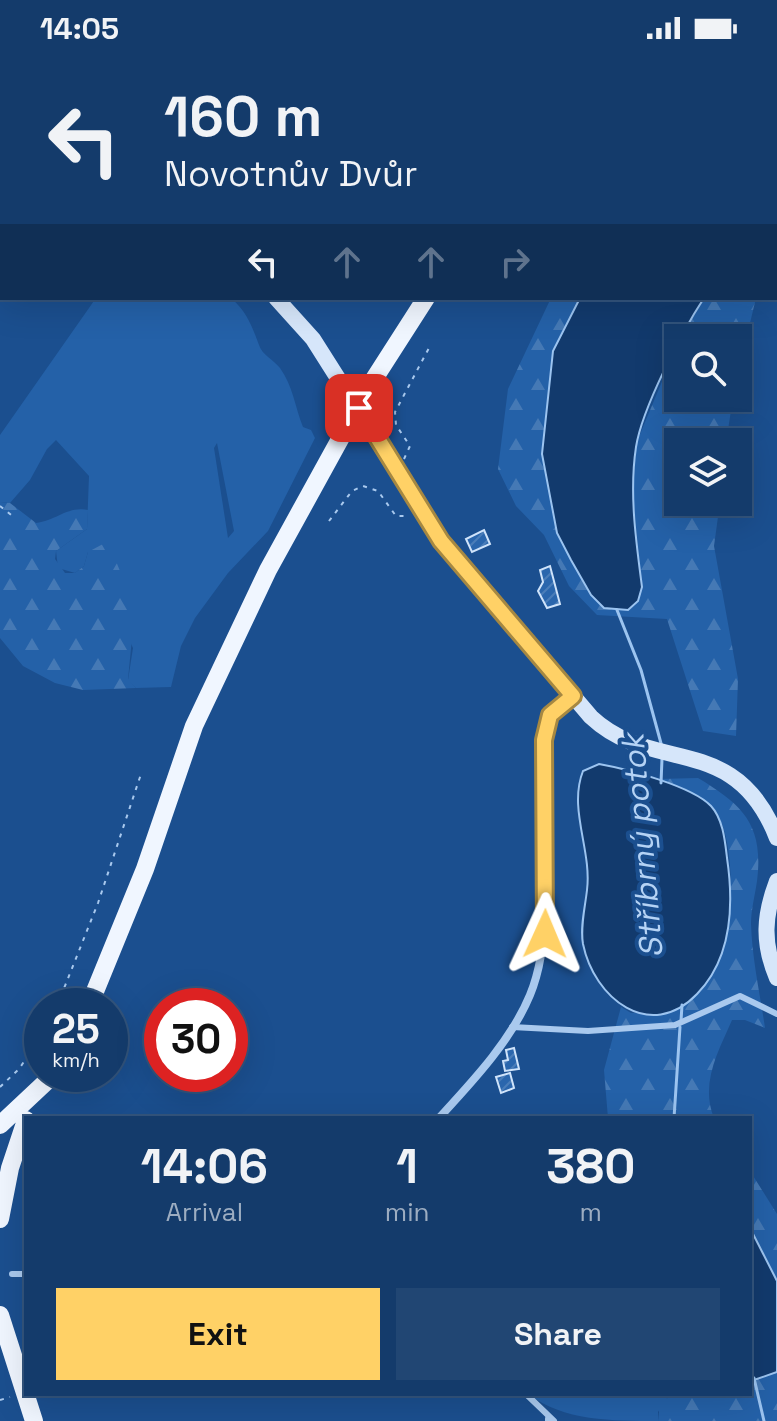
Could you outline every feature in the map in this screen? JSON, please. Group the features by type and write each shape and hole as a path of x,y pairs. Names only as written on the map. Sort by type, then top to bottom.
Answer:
{"main road":[{"path":"96,988 145,869 194,726 268,570 367,390 425,300"},
{"path":"0,1125 34,1092"},
{"path":"29,1116 42,1092"},
{"path":"0,1219 10,1168 24,1128"},
{"path":"0,1306 2,1322 24,1390"},
{"path":"26,1396 34,1421"}],"street":[{"path":"278,300 313,339 441,541 573,696 604,729 722,769 740,781 752,791 777,838"},
{"path":"441,1116 511,1027 538,976 545,934 547,725 555,710 573,696"},
{"path":"777,881 765,923 768,952 777,978"}],"lane":[{"path":"511,1027 588,1031 675,1025 740,996 777,1014"},
{"path":"12,1274 24,1274"},
{"path":"528,1396 551,1420"}],"path":[{"path":"394,468 407,456 410,446 396,425 395,412 430,346"},
{"path":"329,521 352,491 363,486 378,491 396,516 406,517 419,508"},
{"path":"0,506 15,518"},
{"path":"64,988 98,903 142,771"},
{"path":"0,1087 24,1062"}],"green space":[{"path":"95,300 233,300 248,320 263,352 284,375 303,427 311,430 315,438 268,531 228,573 195,618 181,646 171,687 136,688 128,680 133,648 88,552 84,566 75,573 58,568 56,551 87,529 89,476 56,440 47,449 30,480 10,503 0,502 0,435","holes":["217,443 234,531 228,538 214,448"]},
{"path":"550,300 579,300 553,351 542,454 557,533 591,595 642,587 633,495 636,444 664,377 664,412 731,412 728,428 664,428 664,516 718,516 714,546 738,679 736,736 703,731 667,619 597,615 569,586 544,535 516,506 498,469 508,389"},
{"path":"703,300 756,300 750,324 688,324"},
{"path":"0,502 10,503 36,523 74,510 88,510 87,529 56,551 55,559 65,573 75,573 84,566 88,552 103,544 110,547 135,607 128,679 136,688 83,690 55,683 23,666 0,638"},
{"path":"698,778 738,808 747,819 757,845 757,881 751,919 765,1028 745,1020 732,1020 712,1068 709,1093 713,1116 608,1116 604,1070 621,1007 631,1013 664,1013 708,976 718,962 728,928 731,880 725,834 719,816 703,800 659,779"},
{"path":"752,1174 777,1214 777,1281 752,1232"},
{"path":"777,1372 777,1421 659,1421 659,1404 669,1397 752,1396 752,1376 755,1380"},
{"path":"532,1396 671,1396 658,1412 659,1421 589,1418 542,1403"}],"water":[{"path":"579,300 703,300 688,324 664,324 664,370 646,412 636,447 633,499 642,587 638,601 628,610 604,608 591,595 571,560 557,533 542,454 553,351"},
{"path":"599,764 642,774 689,792 711,806 723,830 730,894 724,948 709,980 697,994 679,1008 661,1014 643,1014 626,1008 612,996 589,964 583,944 582,924 588,875 579,815 579,785 583,771"},
{"path":"752,1232 777,1281 777,1372 754,1380"}],"building":[{"path":"484,530 490,544 472,552 466,539"},
{"path":"550,566 560,604 547,608 538,591 543,582 540,570"},
{"path":"514,1048 519,1069 505,1071 503,1061 508,1060 506,1050"},
{"path":"510,1073 514,1088 501,1093 496,1077"}],"waterway":[{"name":"Stříbrný potok","path":"617,610 641,670 662,747"},
{"name":"Stříbrný potok","path":"661,783 662,759"},
{"name":"Stříbrný potok","path":"681,1021 682,1005"},
{"name":"Stříbrný potok","path":"674,1116 680,1027"},
{"name":"Stříbrný potok","path":"754,1378 764,1421"}],"route":[{"path":"359,408 441,541 573,696 550,715 544,740 545,934"}]}
